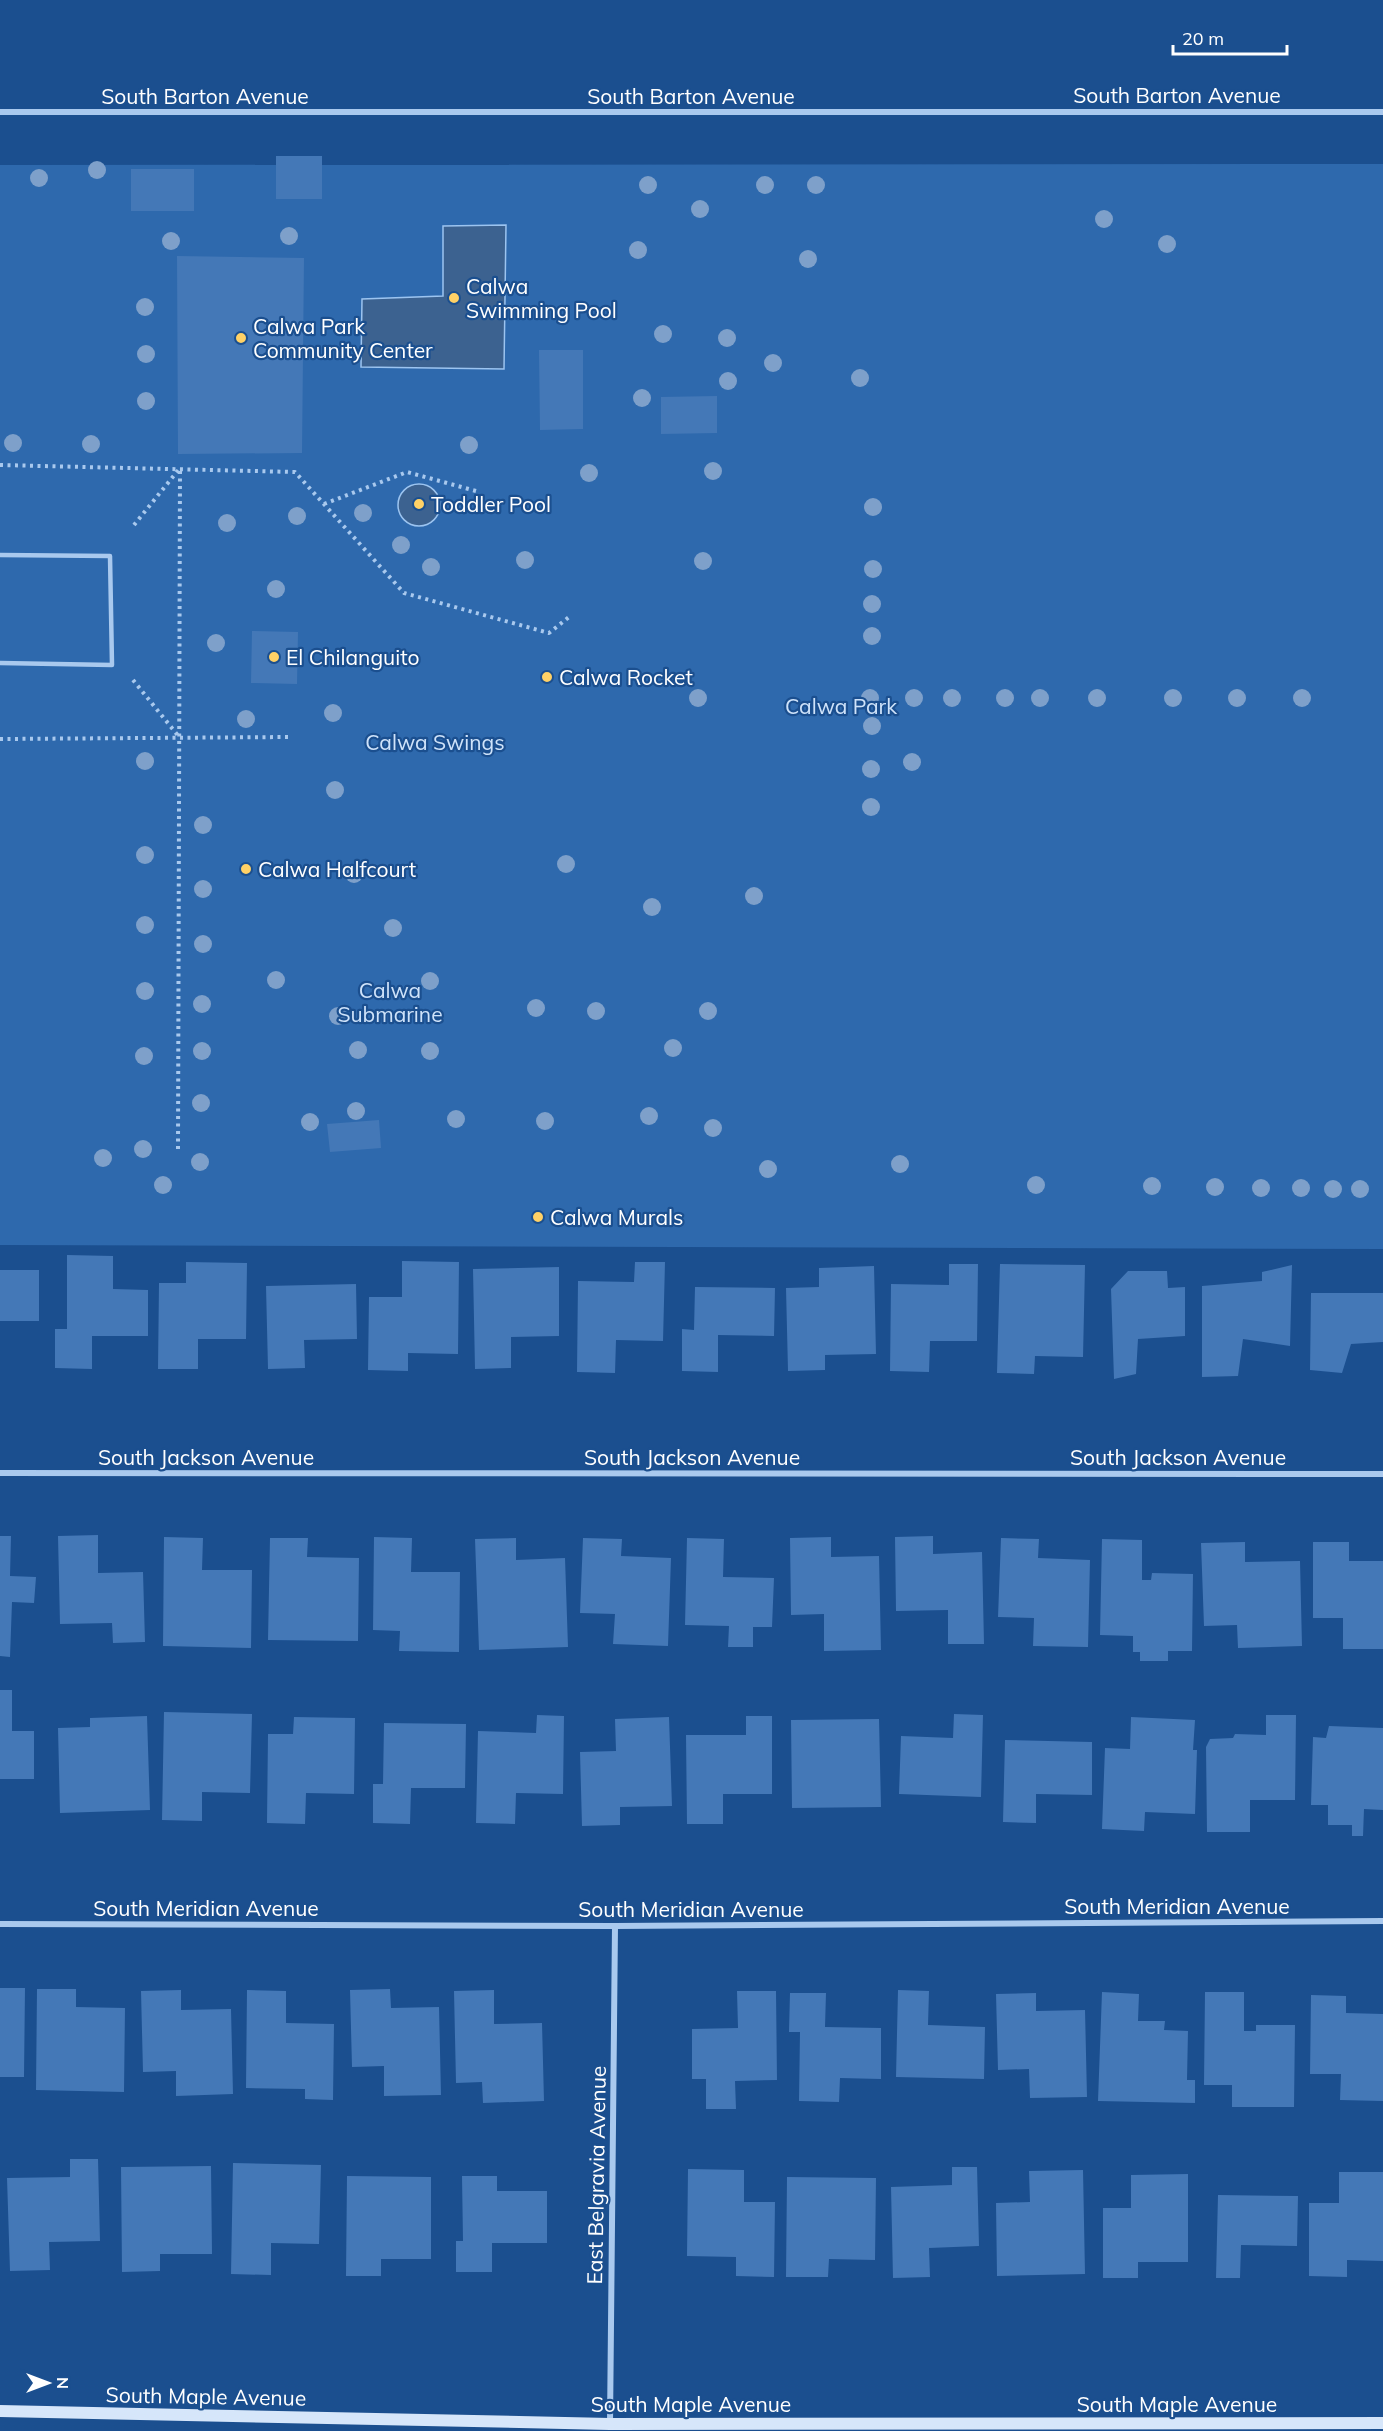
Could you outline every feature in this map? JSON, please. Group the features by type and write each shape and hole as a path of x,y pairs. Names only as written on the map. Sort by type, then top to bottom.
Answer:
{"main road":[{"name":"South Maple Avenue","path":"0,2411 610,2424 1383,2423"}],"street":[{"name":"South Barton Avenue","path":"0,112 1383,112"},
{"name":"South Jackson Avenue","path":"0,1473 1383,1474"},
{"name":"South Meridian Avenue","path":"0,1924 615,1926 1383,1921"},
{"name":"East Belgravia Avenue","path":"610,2424 615,1926"}],"lane":[{"path":"0,555 110,556 112,665 0,663"}],"path":[{"path":"0,465 295,472 404,593 549,633 569,617"},
{"path":"134,525 180,468"},
{"path":"178,1149 180,468"},
{"path":"324,504 407,472 476,491"},
{"path":"133,681 180,738"},
{"path":"0,739 290,737"}],"green space":[{"name":"Calwa Park","path":"1383,164 1383,1249 0,1245 0,165"}],"shaded area":[{"name":"Calwa Swimming Pool","path":"506,225 504,369 361,367 362,299 443,296 443,226"},
{"name":"Toddler Pool","path":"419,484 427,485 434,490 439,497 439,513 434,520 427,525 419,526 411,525 404,520 399,513 398,505 399,497 404,490 411,485"}],"building":[{"path":"276,156 322,156 322,199 276,199"},
{"path":"131,169 194,169 194,211 131,211"},
{"name":"Calwa Park Community Center","path":"177,256 304,258 302,453 178,454"},
{"path":"539,350 583,350 583,429 540,430"},
{"path":"717,396 717,433 661,434 661,397"},
{"name":"El Chilanguito","path":"252,631 298,632 297,684 251,683"},
{"path":"379,1120 381,1148 330,1152 327,1124"},
{"path":"67,1255 113,1256 113,1289 148,1290 148,1336 92,1336 92,1369 55,1368 55,1329 67,1329"},
{"path":"402,1261 459,1262 458,1354 408,1353 408,1371 368,1370 369,1297 402,1297"},
{"path":"186,1262 247,1263 246,1339 198,1339 198,1369 158,1369 159,1283 186,1283"},
{"path":"635,1262 665,1262 663,1341 616,1340 615,1373 577,1372 578,1281 634,1282"},
{"path":"949,1264 978,1264 977,1341 930,1341 929,1372 890,1371 891,1284 949,1285"},
{"path":"1000,1264 1085,1265 1083,1357 1035,1356 1034,1374 997,1373"},
{"path":"1292,1265 1290,1346 1243,1339 1238,1376 1202,1377 1202,1286 1262,1281 1262,1272"},
{"path":"874,1266 876,1354 825,1355 825,1370 788,1371 786,1288 819,1287 819,1268"},
{"path":"559,1267 559,1336 511,1337 511,1368 475,1369 473,1269"},
{"path":"0,1270 39,1270 39,1321 0,1321"},
{"path":"1128,1271 1167,1271 1168,1288 1185,1287 1185,1336 1138,1339 1136,1374 1114,1379 1111,1289"},
{"path":"356,1284 357,1339 304,1340 305,1368 268,1369 266,1286"},
{"path":"695,1287 775,1288 774,1336 718,1335 718,1372 682,1371 682,1329 694,1330"},
{"path":"1311,1293 1383,1293 1383,1342 1351,1344 1342,1373 1310,1370"},
{"path":"98,1535 98,1573 143,1572 145,1642 113,1643 112,1623 60,1624 58,1536"},
{"path":"0,1536 11,1536 10,1576 36,1577 34,1603 12,1602 10,1657 0,1656"},
{"path":"933,1536 933,1554 982,1552 984,1644 948,1644 948,1610 896,1611 895,1537"},
{"path":"164,1537 203,1538 202,1570 252,1570 251,1648 163,1646"},
{"path":"374,1537 412,1538 411,1572 460,1572 459,1652 399,1651 400,1631 373,1630"},
{"path":"831,1537 831,1557 879,1556 881,1650 824,1651 824,1614 791,1615 790,1538"},
{"path":"270,1538 308,1538 307,1557 359,1558 358,1641 268,1640"},
{"path":"516,1538 516,1560 565,1558 568,1647 479,1650 475,1539"},
{"path":"583,1538 622,1539 621,1556 671,1558 668,1646 613,1644 615,1614 580,1613"},
{"path":"687,1538 724,1539 723,1577 774,1578 772,1627 753,1627 753,1647 728,1647 729,1626 685,1625"},
{"path":"1001,1538 1039,1539 1038,1558 1090,1560 1088,1647 1033,1646 1034,1618 998,1617"},
{"path":"1102,1539 1142,1540 1142,1580 1151,1580 1152,1573 1193,1574 1192,1651 1168,1651 1168,1661 1140,1661 1140,1652 1133,1652 1133,1636 1100,1635"},
{"path":"1245,1542 1245,1562 1300,1561 1302,1646 1238,1648 1237,1625 1204,1626 1201,1543"},
{"path":"1313,1542 1349,1542 1349,1561 1383,1561 1383,1649 1343,1649 1343,1618 1313,1618"},
{"path":"0,1690 12,1690 12,1731 34,1731 34,1779 0,1779"},
{"path":"164,1712 252,1714 250,1793 202,1792 202,1821 162,1820"},
{"path":"954,1714 983,1715 981,1797 899,1794 901,1736 953,1738"},
{"path":"537,1715 564,1716 563,1794 516,1793 515,1824 476,1823 478,1731 536,1733"},
{"path":"1266,1715 1296,1715 1295,1800 1250,1800 1250,1832 1207,1832 1206,1747 1210,1739 1233,1738 1235,1734 1266,1735"},
{"path":"147,1716 150,1810 60,1813 58,1728 90,1727 90,1718"},
{"path":"746,1716 772,1716 772,1794 723,1794 723,1824 687,1824 686,1735 746,1735"},
{"path":"294,1717 355,1718 354,1794 306,1793 305,1824 267,1823 268,1734 293,1734"},
{"path":"669,1717 672,1806 620,1807 620,1825 582,1826 580,1752 616,1751 615,1719"},
{"path":"1131,1717 1195,1720 1193,1750 1197,1750 1195,1814 1145,1812 1144,1831 1102,1829 1105,1748 1130,1749"},
{"path":"879,1719 881,1807 792,1808 791,1720"},
{"path":"384,1723 466,1724 465,1788 411,1788 410,1824 373,1823 373,1784 383,1784"},
{"path":"1329,1726 1383,1728 1383,1810 1364,1809 1363,1836 1352,1836 1352,1825 1328,1825 1328,1805 1311,1805 1313,1737 1326,1738"},
{"path":"1005,1740 1092,1742 1092,1795 1036,1794 1036,1823 1003,1822"},
{"path":"0,1988 25,1988 24,2077 0,2077"},
{"path":"37,1989 76,1989 76,2007 125,2008 124,2092 36,2090"},
{"path":"390,1989 391,2008 439,2007 441,2095 384,2096 384,2066 352,2067 350,1990"},
{"path":"181,1990 181,2010 231,2009 233,2094 176,2096 176,2071 143,2072 141,1991"},
{"path":"247,1990 286,1991 286,2023 334,2024 333,2100 305,2099 305,2089 246,2088"},
{"path":"494,1990 494,2024 542,2023 544,2101 483,2103 482,2082 456,2083 454,1991"},
{"path":"898,1990 929,1991 928,2025 985,2027 984,2079 896,2077"},
{"path":"737,1991 776,1991 777,2080 735,2081 736,2109 706,2109 706,2079 692,2079 692,2029 738,2028"},
{"path":"1102,1992 1139,1994 1138,2021 1165,2021 1164,2030 1188,2031 1187,2080 1195,2080 1195,2103 1098,2101"},
{"path":"1205,1992 1244,1992 1244,2031 1256,2031 1256,2025 1295,2025 1294,2107 1232,2107 1232,2085 1204,2085"},
{"path":"790,1993 826,1993 825,2027 881,2028 881,2079 840,2078 839,2102 799,2101 800,2032 789,2032"},
{"path":"1036,1993 1036,2011 1085,2010 1087,2097 1030,2098 1029,2069 998,2070 996,1994"},
{"path":"1311,1995 1346,1996 1346,2013 1383,2014 1383,2101 1340,2100 1341,2074 1310,2074"},
{"path":"70,2159 98,2159 100,2241 49,2242 50,2270 10,2271 7,2178 70,2177"},
{"path":"233,2163 321,2165 319,2244 271,2243 271,2275 231,2274"},
{"path":"211,2166 212,2254 160,2254 160,2271 122,2272 121,2167"},
{"path":"952,2167 977,2167 979,2246 929,2248 930,2277 893,2278 891,2187 952,2185"},
{"path":"688,2169 744,2170 744,2202 775,2202 774,2277 736,2276 736,2257 687,2256"},
{"path":"1083,2170 1085,2274 997,2276 996,2203 1030,2202 1029,2171"},
{"path":"1339,2172 1383,2172 1383,2261 1347,2260 1347,2277 1309,2276 1309,2203 1339,2203"},
{"path":"1188,2174 1188,2262 1138,2262 1138,2278 1103,2278 1103,2208 1131,2208 1131,2175"},
{"path":"347,2176 431,2177 431,2259 381,2259 381,2276 346,2276"},
{"path":"462,2176 497,2176 497,2191 547,2191 547,2243 492,2243 492,2272 456,2272 456,2241 463,2241"},
{"path":"787,2177 876,2178 875,2260 829,2259 828,2277 786,2277"},
{"path":"1218,2195 1298,2196 1297,2246 1241,2245 1240,2278 1216,2278"}],"place":[{"name":"Calwa Swimming Pool","path":"454,298"},
{"name":"Calwa Park Community Center","path":"241,338"},
{"name":"Toddler Pool","path":"419,504"},
{"name":"El Chilanguito","path":"274,657"},
{"name":"Calwa Rocket","path":"547,677"},
{"name":"Calwa Halfcourt","path":"246,869"},
{"name":"Calwa Murals","path":"538,1217"}],"park label":[{"name":"Calwa Swings","path":"435,742"},
{"name":"Calwa Submarine","path":"390,1002"}]}
